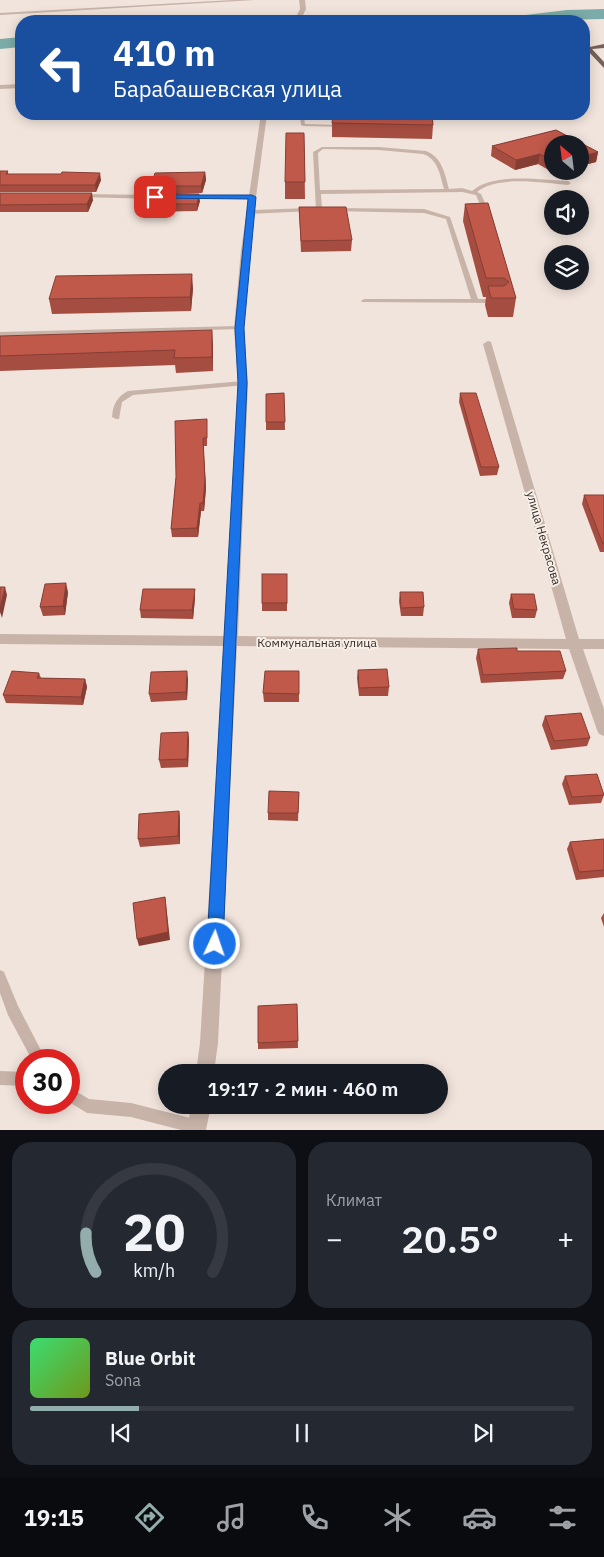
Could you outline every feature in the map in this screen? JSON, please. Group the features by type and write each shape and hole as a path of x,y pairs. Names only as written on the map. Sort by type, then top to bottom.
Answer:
{"main road":[{"path":"590,48 604,46"},
{"path":"590,52 604,66"}],"street":[{"path":"300,15 303,9 302,0"},
{"path":"0,87 15,86"},
{"path":"206,1064 220,865 242,383 239,328 252,197 263,120"},
{"name":"улица Некрасова","path":"488,344 574,643 604,730"},
{"name":"Коммунальная улица","path":"0,639 604,644"},
{"path":"198,1128 200,1114"}],"lane":[{"path":"0,14 253,0"},
{"path":"302,120 303,125 352,126"},
{"path":"319,210 315,152 328,148 402,150 430,154 435,158 447,190"},
{"path":"474,192 481,185 498,182 568,183"},
{"path":"317,192 447,190 474,192 481,197 486,212"},
{"path":"78,196 165,197"},
{"path":"184,197 252,197"},
{"path":"251,212 319,210 424,211 448,218 475,301"},
{"path":"364,301 501,302"},
{"path":"0,334 239,328"},
{"path":"116,417 116,404 121,397 131,393 242,383"},
{"path":"0,976 34,1049"},
{"path":"0,1078 15,1079"},
{"path":"80,1101 87,1106 131,1110 198,1128"}],"building":[{"path":"332,120 433,120 433,125 332,123"},
{"path":"556,130 566,135 544,135 544,156 540,154 516,160 492,146"},
{"path":"286,133 304,133 305,182 285,182"},
{"path":"589,147 598,152 589,154"},
{"path":"0,171 8,171 6,174 100,173 95,185 0,185"},
{"path":"205,172 201,186 151,186 155,173"},
{"path":"0,193 92,193 87,204 0,205"},
{"path":"148,193 199,194 197,204 145,204"},
{"path":"488,203 516,298 491,298 488,286 504,286 509,282 504,278 486,278 465,204"},
{"path":"299,207 346,207 352,240 301,241"},
{"path":"192,274 190,297 49,299 56,276"},
{"path":"212,330 212,357 174,358 175,350 0,356 0,336"},
{"path":"284,393 285,422 266,422 266,394"},
{"path":"460,393 476,393 499,467 481,467"},
{"path":"207,419 207,438 203,438 205,480 203,503 200,503 197,528 171,529 176,477 175,421"},
{"path":"584,495 604,495 604,544 603,544"},
{"path":"262,574 287,574 287,603 262,603"},
{"path":"66,583 63,606 40,607 45,584"},
{"path":"0,587 5,587 0,608"},
{"path":"143,589 195,589 192,610 140,610"},
{"path":"400,592 423,592 424,607 401,608"},
{"path":"511,594 534,594 537,610 514,609"},
{"path":"517,648 517,651 560,651 566,671 483,675 478,649"},
{"path":"387,669 389,687 359,688 358,670"},
{"path":"12,671 39,673 37,678 85,679 81,697 3,695"},
{"path":"187,671 186,692 149,694 151,672"},
{"path":"265,671 299,671 299,694 263,693"},
{"path":"581,713 590,738 554,741 545,716"},
{"path":"188,732 187,759 159,760 161,733"},
{"path":"597,774 604,795 572,797 565,776"},
{"path":"269,791 299,792 298,813 268,813"},
{"path":"179,811 178,836 138,839 139,814"},
{"path":"604,839 604,870 579,872 570,842"},
{"path":"165,897 168,932 137,939 133,903"},
{"path":"297,1004 298,1041 258,1043 258,1006"}],"waterway":[{"path":"567,15 604,14"},
{"path":"0,44 15,43"}],"route":[{"path":"155,197 252,197 239,328 242,383 215,944"}]}
